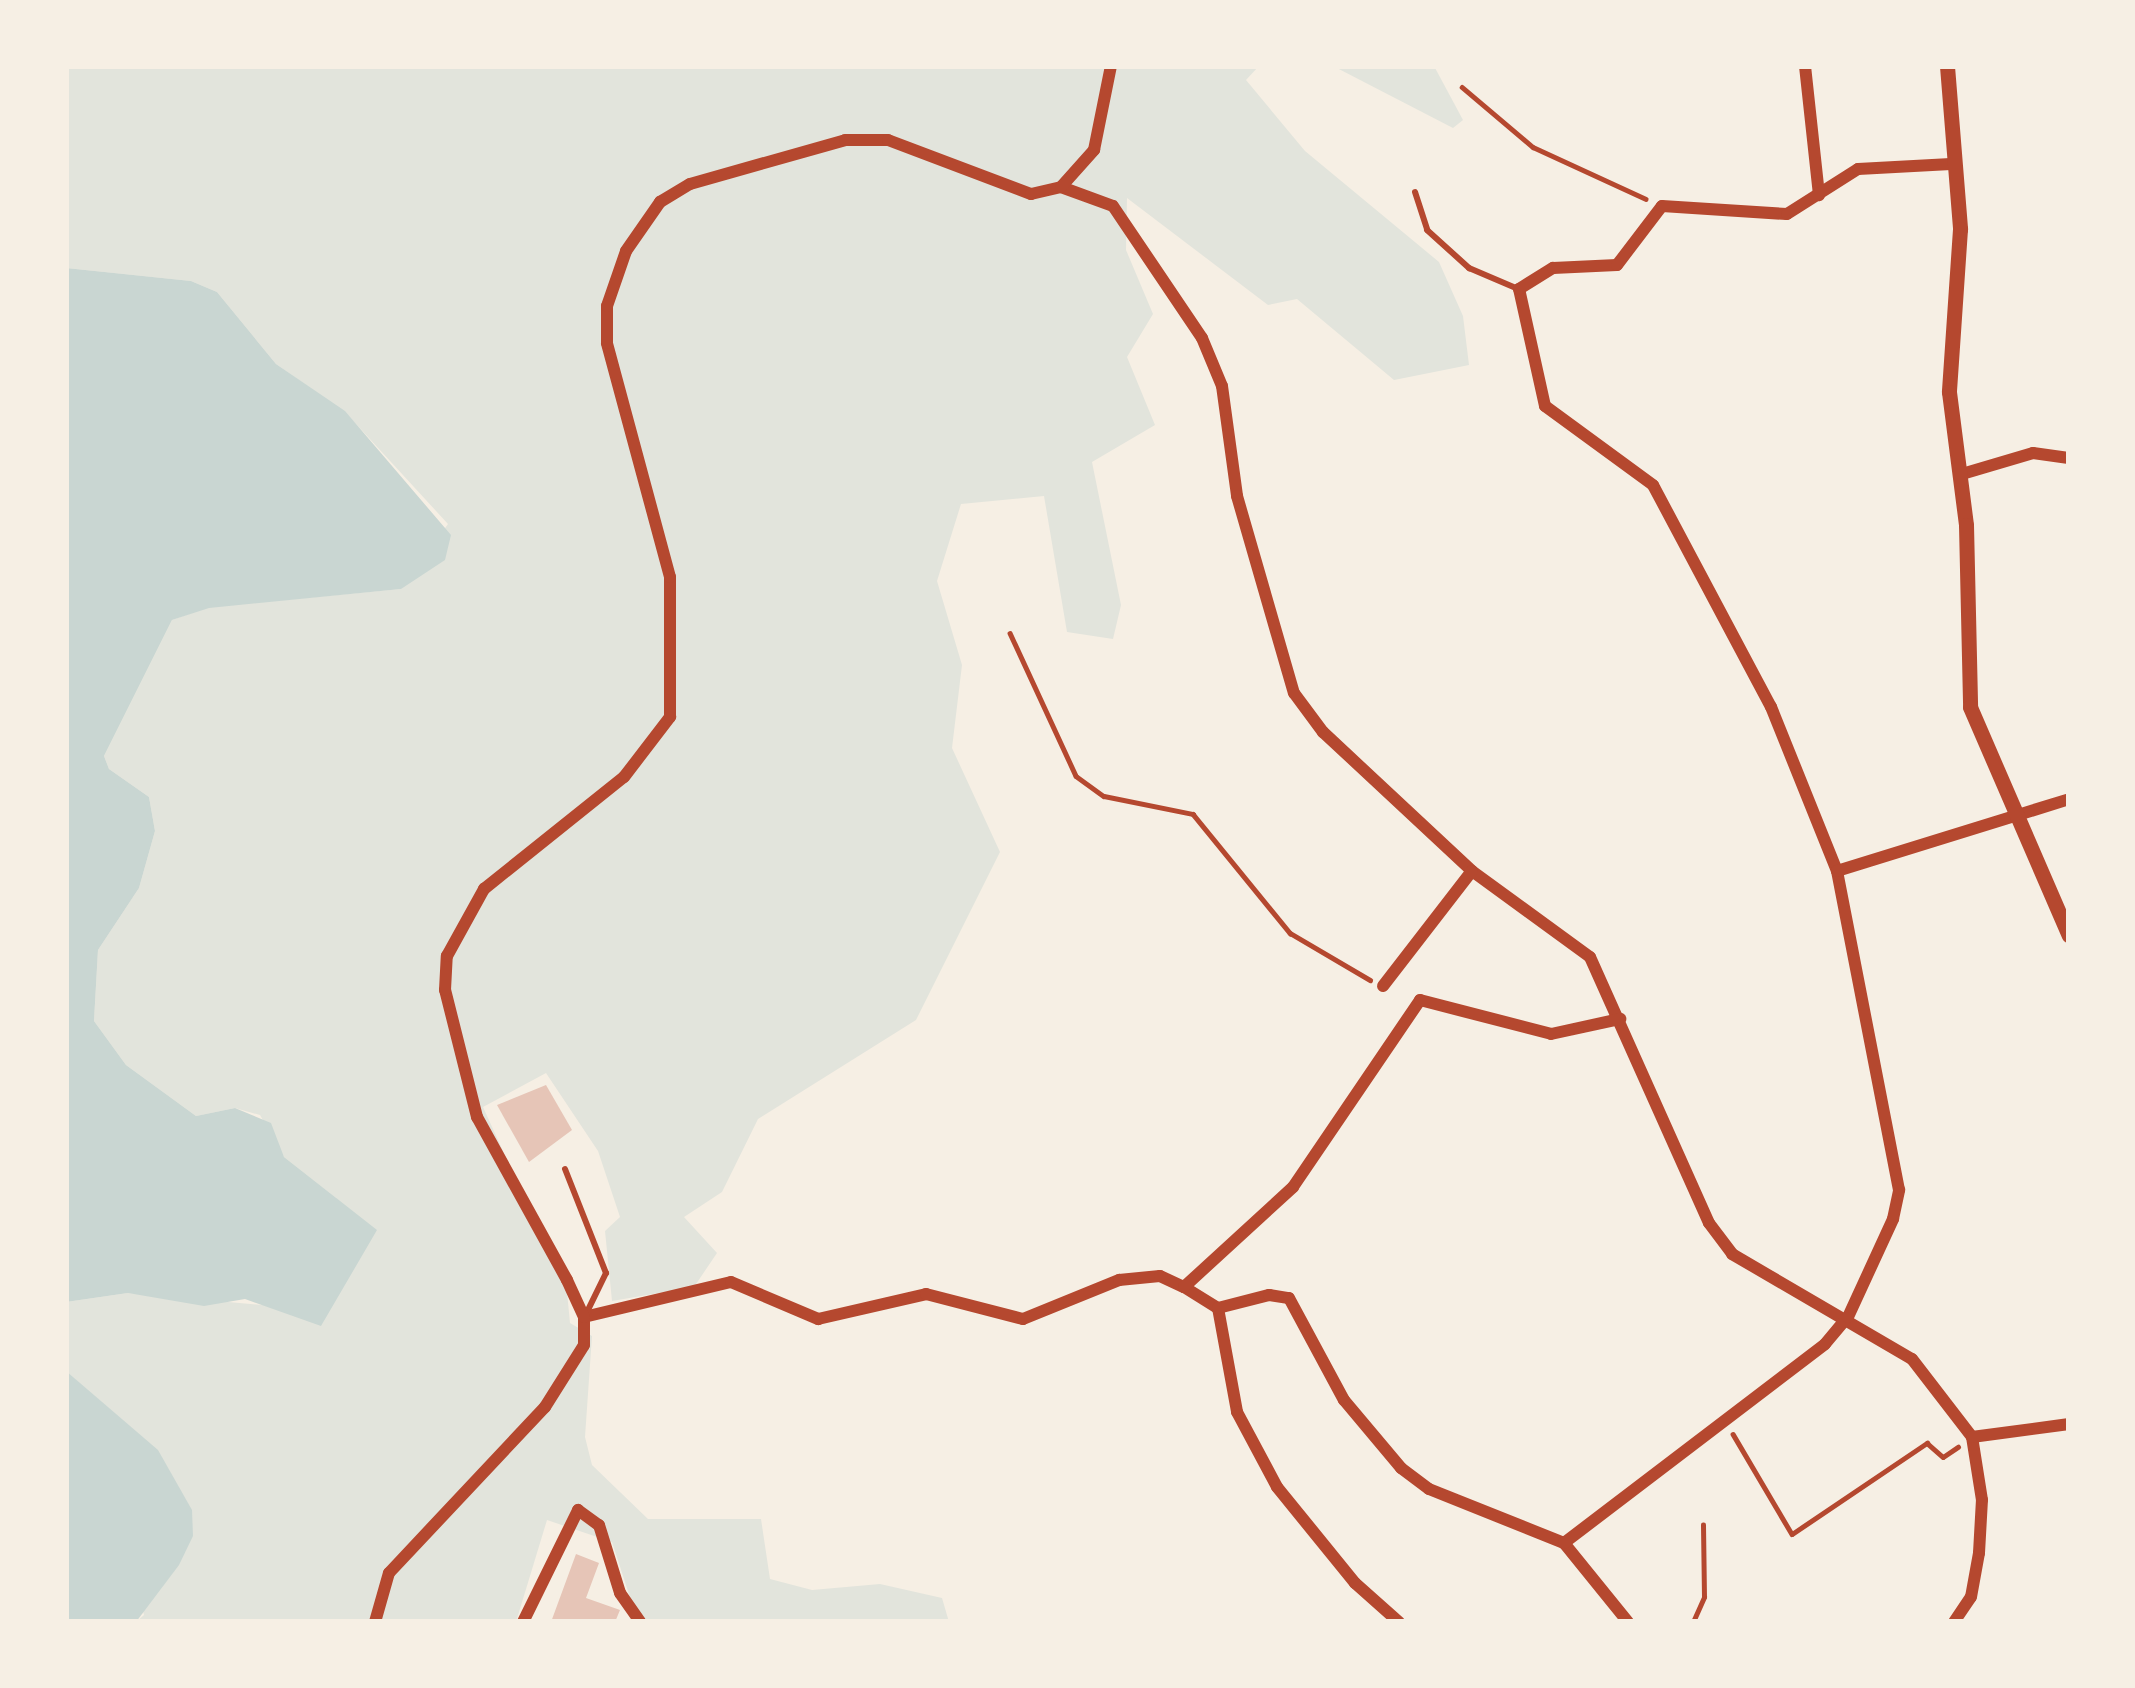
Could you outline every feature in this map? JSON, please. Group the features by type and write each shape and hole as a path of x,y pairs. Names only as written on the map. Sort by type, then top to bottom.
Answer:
{"street":[{"path":"1061,187 1094,150 1111,66"},
{"path":"1805,66 1819,194"},
{"path":"1947,66 1960,250 1949,392 1962,474 1970,706 2010,812 2069,936"},
{"path":"375,1622 377,1598 412,1543 571,1376 584,1345 584,1317 477,1117 445,991 447,956 484,889 624,777 670,717 670,578 607,343 616,275 640,226 690,184 845,140 888,140 1030,194 1061,187 1113,206 1202,338 1222,386 1237,496 1294,693 1323,732 1472,871 1590,957 1719,1240 1749,1266 1848,1317 1929,1374 1972,1437 1982,1500 1979,1553 1971,1597 1954,1622"},
{"path":"1564,1543 1783,1383 1848,1317 1899,1190 1838,871 1762,688 1653,485 1545,406 1519,289 1552,268 1617,265 1662,206 1787,214 1858,169 1951,164"},
{"path":"1962,474 2033,453 2069,458"},
{"path":"1838,871 2010,812 2069,800"},
{"path":"1383,986 1472,871"},
{"path":"1184,1287 1294,1187 1420,1000 1551,1034 1620,1019"},
{"path":"584,1317 731,1282 818,1319 926,1294 1023,1319 1119,1280 1160,1276 1218,1308 1251,1445 1311,1532 1400,1622"},
{"path":"1218,1308 1269,1294 1288,1298 1344,1400 1401,1468 1429,1490 1564,1543 1628,1622"},
{"path":"1972,1437 2069,1424"},
{"path":"523,1622 578,1510 599,1525 620,1594 640,1622"}],"lane":[{"path":"1415,192 1427,230 1469,268 1519,289"},
{"path":"565,1169 606,1274 584,1317"}],"path":[{"path":"1462,87 1533,147 1662,206"},
{"path":"1010,633 1076,776 1104,796 1193,814 1291,934 1383,986"},
{"path":"1727,1424 1792,1534 1927,1443 1943,1457 1972,1437"},
{"path":"1694,1622 1704,1597 1703,1526"}],"shaded area":[{"path":"66,66 1259,66 1246,80 1305,151 1439,262 1463,316 1469,365 1394,380 1297,299 1268,305 1127,198 1126,250 1153,314 1127,357 1155,425 1092,462 1121,605 1113,639 1067,632 1044,496 961,504 937,581 962,665 952,748 1000,852 916,1020 758,1119 722,1192 684,1217 717,1253 694,1287 612,1301 605,1231 620,1217 598,1151 546,1073 483,1107 567,1292 570,1323 592,1336 585,1437 592,1465 648,1519 761,1519 770,1579 812,1590 880,1584 942,1598 949,1622 638,1622 612,1542 547,1520 516,1622 136,1622 144,1615 93,1396 66,1371 66,1302 128,1293 273,1306 336,1198 284,1157 260,1115 235,1108 196,1116 126,1065 94,1021 98,950 139,888 155,831 149,797 109,769 104,756 172,620 209,607 401,589 448,524 345,412 276,364 217,292 191,281 66,268"},
{"path":"1333,66 1434,66 1463,120 1453,128"},
{"path":"66,268 191,281 217,292 276,364 345,411 451,535 445,560 401,589 209,608 172,620 104,756 109,769 149,797 155,831 139,888 98,950 94,1021 126,1065 196,1116 235,1108 271,1123 284,1157 377,1230 321,1326 245,1299 204,1306 128,1293 66,1302"},
{"path":"66,1371 158,1450 192,1510 193,1536 179,1565 136,1622 66,1622"}],"building":[{"path":"546,1085 572,1130 529,1162 497,1105"},
{"path":"576,1554 599,1563 586,1598 620,1610 615,1622 551,1622"}]}
